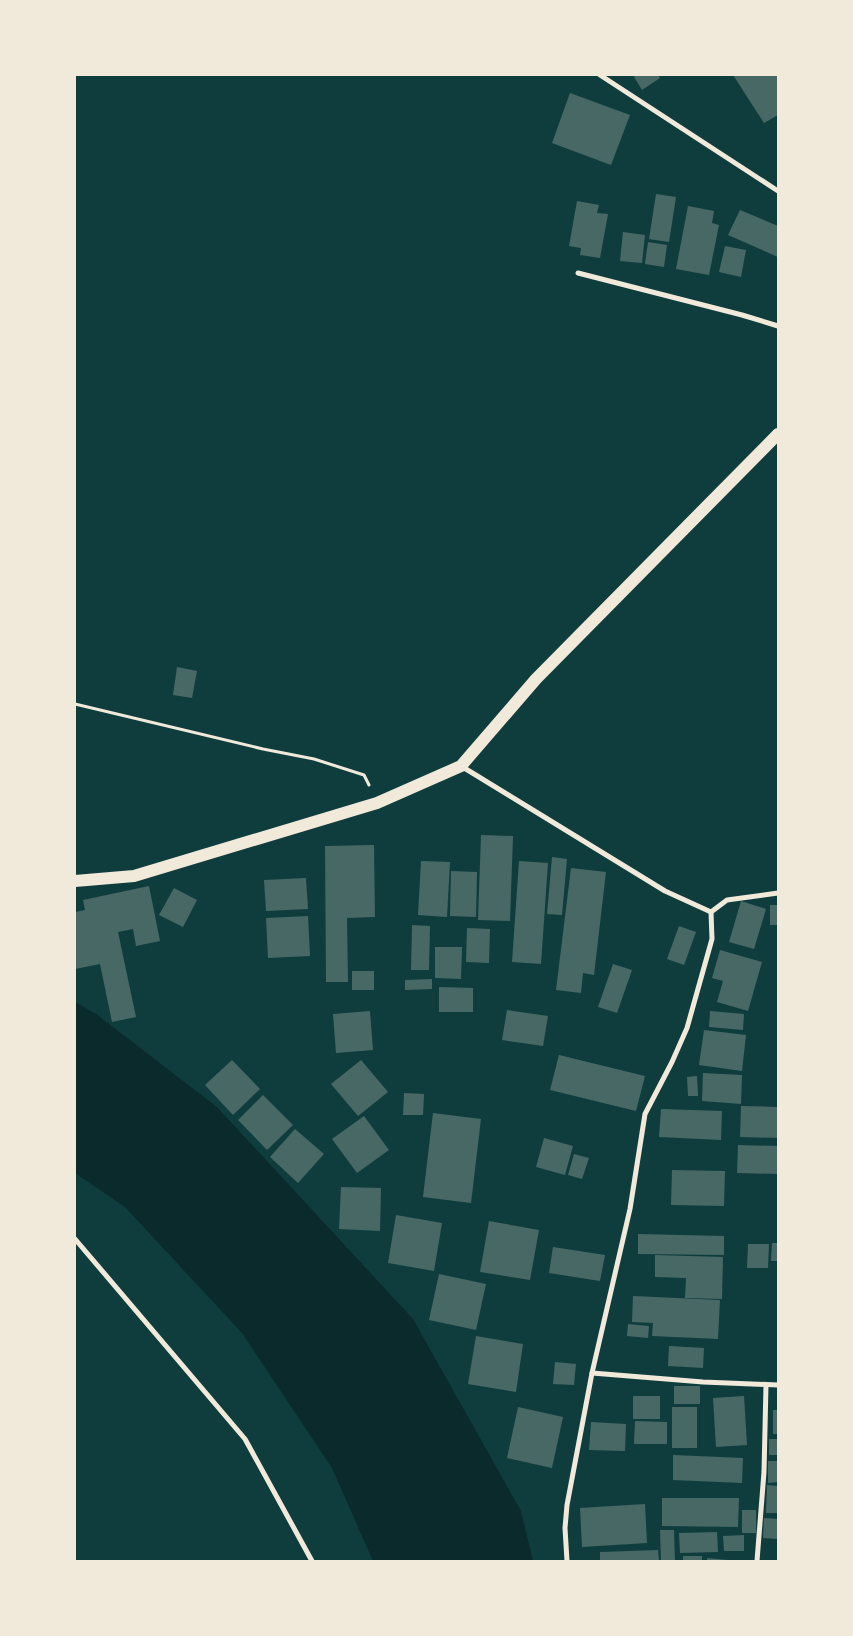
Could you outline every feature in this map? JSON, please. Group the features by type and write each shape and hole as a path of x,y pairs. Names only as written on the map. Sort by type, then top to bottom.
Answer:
{"main road":[{"path":"75,881 134,876 377,803 460,766 536,679 777,438"}],"street":[{"path":"600,75 778,191"},
{"path":"578,273 778,326"},
{"path":"460,766 666,891 711,912"},
{"path":"711,912 727,900 778,893"},
{"path":"567,1561 565,1528 567,1505 592,1373 630,1210 645,1114 687,1028 712,939 711,912"},
{"path":"75,1239 245,1438 312,1561"},
{"path":"592,1373 778,1385"},
{"path":"757,1561 764,1472 766,1385"}],"path":[{"path":"75,704 263,749 314,759 364,775 377,803"}],"water":[{"path":"75,1002 96,1014 217,1107 413,1319 521,1511 533,1561 373,1561 332,1468 242,1333 125,1207 75,1173"}],"building":[{"path":"633,75 658,75 660,78 642,90"},
{"path":"733,75 778,75 778,115 764,123"},
{"path":"570,93 630,115 611,165 552,143"},
{"path":"656,194 676,197 669,242 649,239"},
{"path":"577,201 599,205 597,213 608,214 600,258 580,255 581,248 569,246"},
{"path":"688,206 714,211 712,223 719,225 709,275 676,269"},
{"path":"740,210 778,226 778,257 728,235"},
{"path":"623,232 645,235 642,263 620,261"},
{"path":"648,242 667,245 664,267 645,264"},
{"path":"725,246 746,250 741,277 719,272"},
{"path":"177,667 197,671 192,698 173,695"},
{"path":"481,835 513,836 510,921 478,920"},
{"path":"374,845 375,917 347,918 348,982 326,982 325,846"},
{"path":"552,857 567,859 562,915 547,914"},
{"path":"421,861 450,862 447,917 418,915"},
{"path":"519,861 548,863 541,964 512,962"},
{"path":"571,868 606,872 594,975 583,973 581,993 556,990"},
{"path":"451,871 477,872 476,917 450,916"},
{"path":"306,878 308,909 266,911 264,880"},
{"path":"149,886 160,941 136,946 133,929 118,932 136,1017 112,1022 100,964 75,969 75,912 85,910 83,900"},
{"path":"174,888 197,900 183,927 159,915"},
{"path":"741,901 766,909 754,949 729,942"},
{"path":"770,905 778,905 778,925 770,925"},
{"path":"308,916 310,956 268,958 266,918"},
{"path":"412,925 430,926 429,970 411,970"},
{"path":"679,926 696,932 684,965 667,959"},
{"path":"467,928 490,929 489,963 466,962"},
{"path":"435,947 462,947 461,979 435,978"},
{"path":"720,950 762,962 748,1011 717,1002 723,981 712,978"},
{"path":"613,964 632,970 617,1013 598,1007"},
{"path":"352,971 374,971 374,990 352,990"},
{"path":"432,979 432,989 405,990 405,980"},
{"path":"439,987 473,988 473,1012 439,1012"},
{"path":"507,1010 548,1016 543,1046 502,1040"},
{"path":"370,1011 373,1050 336,1053 333,1014"},
{"path":"710,1011 744,1014 743,1030 709,1027"},
{"path":"704,1030 746,1035 742,1071 699,1065"},
{"path":"559,1055 645,1076 636,1111 550,1090"},
{"path":"232,1060 260,1089 233,1115 205,1085"},
{"path":"361,1060 388,1092 358,1116 331,1084"},
{"path":"703,1073 742,1075 741,1104 702,1101"},
{"path":"697,1076 698,1096 688,1096 687,1077"},
{"path":"404,1093 424,1094 423,1115 403,1115"},
{"path":"263,1095 293,1125 267,1150 238,1120"},
{"path":"741,1106 778,1107 778,1138 740,1137"},
{"path":"661,1109 722,1111 721,1140 659,1137"},
{"path":"433,1113 481,1119 471,1203 423,1197"},
{"path":"364,1116 389,1150 357,1173 332,1139"},
{"path":"295,1129 324,1154 298,1183 270,1157"},
{"path":"544,1138 573,1146 565,1175 536,1167"},
{"path":"738,1145 778,1146 778,1174 737,1173"},
{"path":"574,1154 589,1158 582,1179 568,1175"},
{"path":"672,1170 725,1171 724,1206 671,1205"},
{"path":"341,1187 381,1188 380,1231 339,1229"},
{"path":"396,1215 442,1223 434,1271 388,1263"},
{"path":"489,1221 539,1230 530,1280 480,1272"},
{"path":"638,1234 724,1236 724,1255 638,1254"},
{"path":"772,1243 778,1243 778,1261 771,1261"},
{"path":"748,1244 769,1244 768,1268 747,1268"},
{"path":"553,1247 605,1255 600,1281 549,1273"},
{"path":"655,1255 723,1257 722,1299 685,1298 686,1278 655,1277"},
{"path":"439,1274 486,1284 476,1330 429,1320"},
{"path":"633,1296 720,1300 718,1339 652,1336 653,1323 632,1322"},
{"path":"628,1324 649,1326 648,1338 627,1336"},
{"path":"476,1336 523,1344 516,1392 468,1384"},
{"path":"669,1346 704,1348 703,1368 668,1366"},
{"path":"555,1362 576,1364 574,1385 553,1384"},
{"path":"674,1386 700,1386 700,1404 674,1404"},
{"path":"633,1396 660,1396 660,1419 633,1419"},
{"path":"744,1396 747,1445 716,1447 713,1398"},
{"path":"518,1407 563,1417 552,1468 507,1458"},
{"path":"672,1407 697,1407 697,1448 672,1448"},
{"path":"773,1410 778,1410 778,1434 773,1434"},
{"path":"635,1421 667,1422 667,1444 634,1444"},
{"path":"591,1422 626,1424 625,1451 589,1450"},
{"path":"769,1439 778,1439 778,1455 769,1455"},
{"path":"673,1455 743,1458 742,1483 673,1480"},
{"path":"768,1461 778,1461 778,1482 768,1483"},
{"path":"767,1485 778,1486 778,1513 766,1513"},
{"path":"662,1498 739,1498 738,1527 662,1526"},
{"path":"645,1504 647,1543 582,1547 580,1508"},
{"path":"742,1510 756,1510 756,1533 742,1533"},
{"path":"764,1518 778,1519 778,1539 763,1538"},
{"path":"660,1530 674,1530 675,1561 661,1561"},
{"path":"717,1532 718,1552 680,1553 679,1533"},
{"path":"744,1535 744,1551 724,1551 723,1536"},
{"path":"658,1550 659,1561 600,1561 600,1552"},
{"path":"683,1556 702,1556 702,1561 683,1561"},
{"path":"707,1558 728,1560 728,1561 707,1561"}]}
